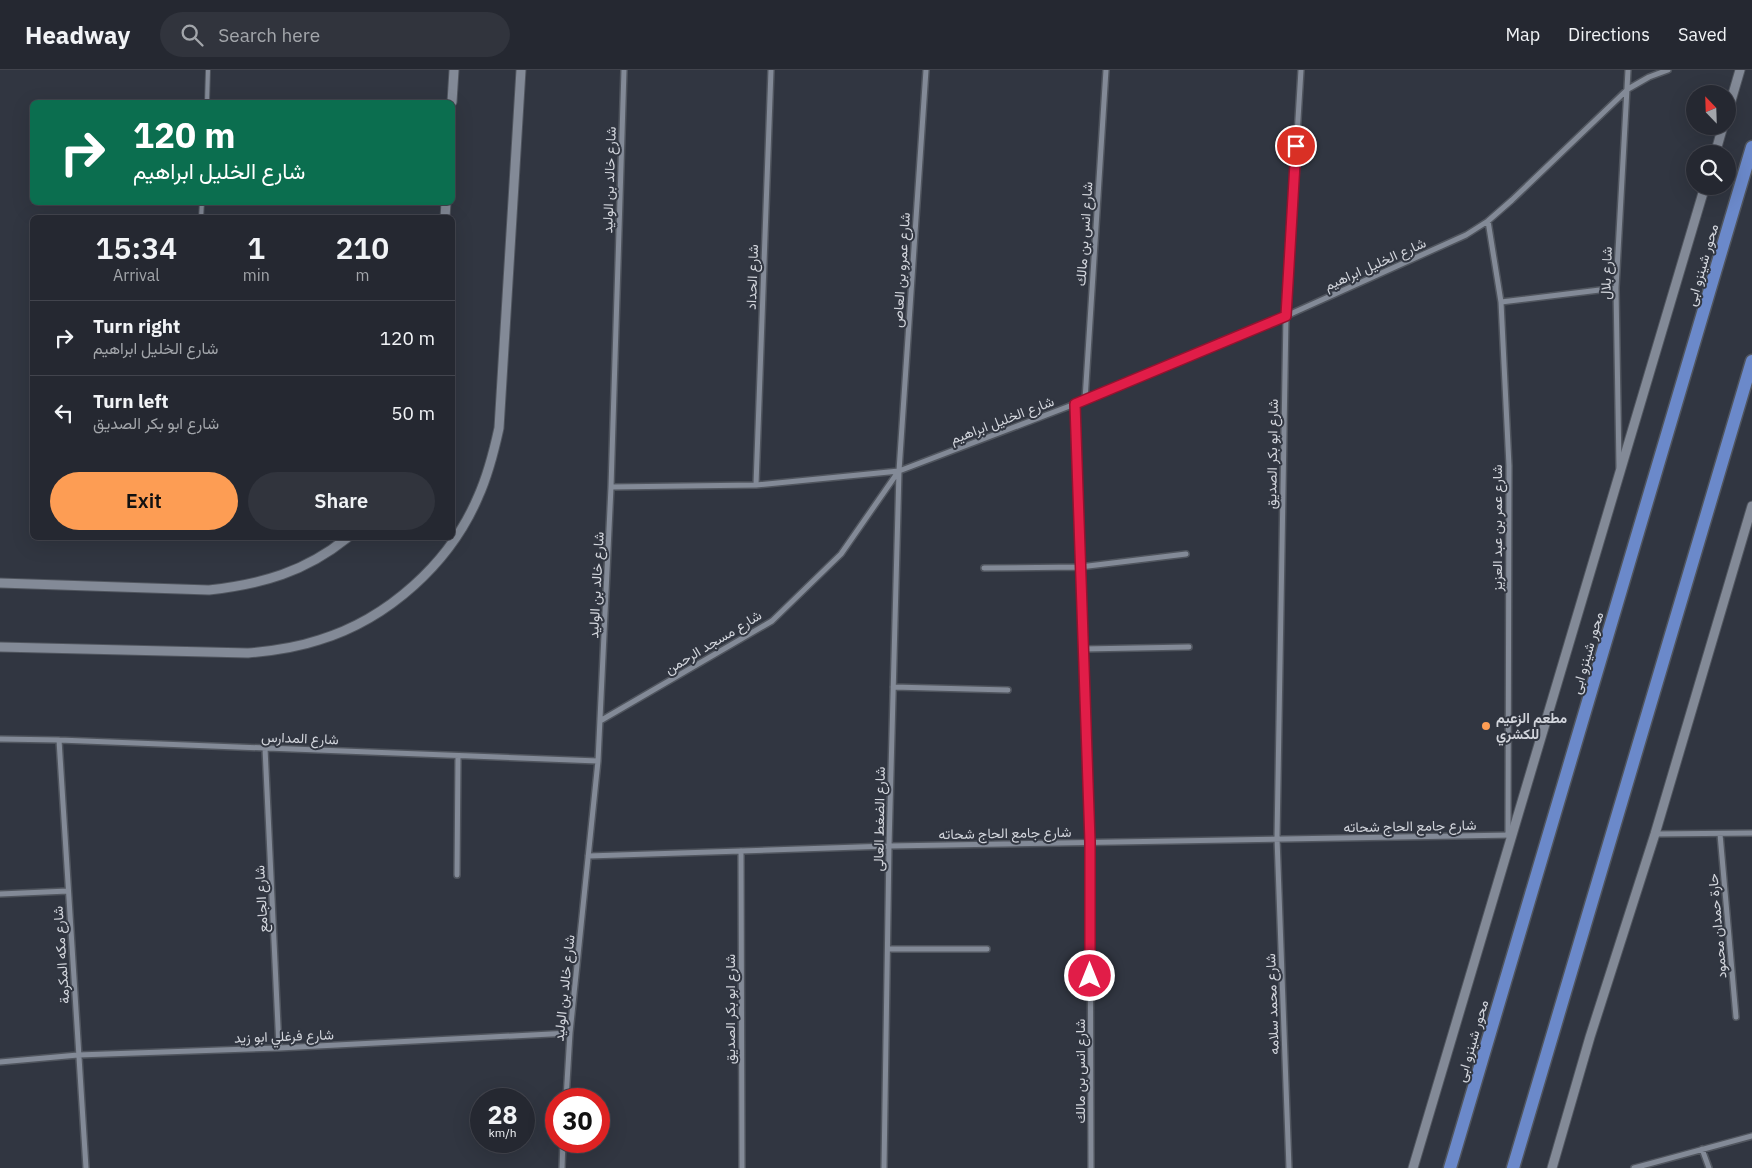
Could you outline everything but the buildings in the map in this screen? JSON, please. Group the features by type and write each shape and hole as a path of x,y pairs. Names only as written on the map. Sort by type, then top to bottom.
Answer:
{"main road":[{"name":"محور شينزو ابى","path":"1450,1168 1752,146"},
{"path":"1513,1168 1752,361"}],"street":[{"path":"452,100 454,70"},
{"path":"455,538 478,497 491,464 499,428 521,70"},
{"name":"شارع خالد بن الوليد","path":"567,1088 570,1033 598,761 612,487 624,70"},
{"name":"شارع الحداد","path":"756,484 771,70"},
{"name":"شارع عمرو بن العاص","path":"899,472 926,70"},
{"name":"شارع انس بن مالك","path":"1085,400 1106,70"},
{"name":"شارع ابو بكر الصديق","path":"1277,838 1286,316 1301,70"},
{"name":"شارع بلال","path":"1619,476 1616,288 1628,70"},
{"name":"شارع الخليل ابراهيم","path":"612,487 756,484 899,472 1075,404 1286,316 1466,236 1488,221 1628,89 1649,77 1668,70"},
{"path":"1736,85 1740,70"},
{"path":"1413,1168 1510,836 1702,195"},
{"name":"شارع عمر بن عبد العزيز","path":"1488,221 1500,302 1509,466 1510,836"},
{"path":"1500,302 1616,288"},
{"name":"شارع انس بن مالك","path":"1075,404 1090,842 1091,1168"},
{"name":"شارع الضغط العالى","path":"884,1168 889,846 899,472"},
{"name":"شارع مسجد الرحمن","path":"600,721 772,620 841,554 899,472"},
{"path":"1552,1168 1590,1037 1655,834 1752,506"},
{"path":"0,583 209,590 242,586 274,578 304,565 345,540"},
{"path":"0,648 248,653 284,649 320,640 354,626 386,607 414,585 440,558 454,540"},
{"path":"984,568 1080,567 1186,554"},
{"path":"1083,649 1190,648"},
{"path":"893,687 1008,690"},
{"name":"شارع المدارس","path":"0,739 598,761"},
{"name":"شارع مكه المكرمة","path":"60,740 86,1168"},
{"name":"شارع الجامع","path":"265,748 279,1048"},
{"path":"458,756 458,875"},
{"path":"1655,834 1752,833"},
{"name":"حارة حمدان محمود","path":"1720,834 1736,1017"},
{"name":"شارع جامع الحاج شحاته","path":"588,856 889,846 1277,838 1510,836"},
{"name":"شارع محمد سلامه","path":"1277,838 1289,1168"},
{"name":"شارع ابو بكر الصديق","path":"741,851 742,1168"},
{"path":"0,894 68,891"},
{"path":"888,949 987,949"},
{"name":"شارع فرغلي ابو زيد","path":"0,1062 78,1055 279,1048 570,1033"},
{"path":"1634,1168 1752,1136"},
{"path":"1702,1150 1709,1168"},
{"path":"562,1168 563,1153"}],"lane":[{"path":"206,100 208,70"}],"place":[{"name":"مطعم الزعيم للكشري","path":"1486,726"}],"route":[{"path":"1090,976 1090,842 1075,404 1286,316 1296,146"}]}
